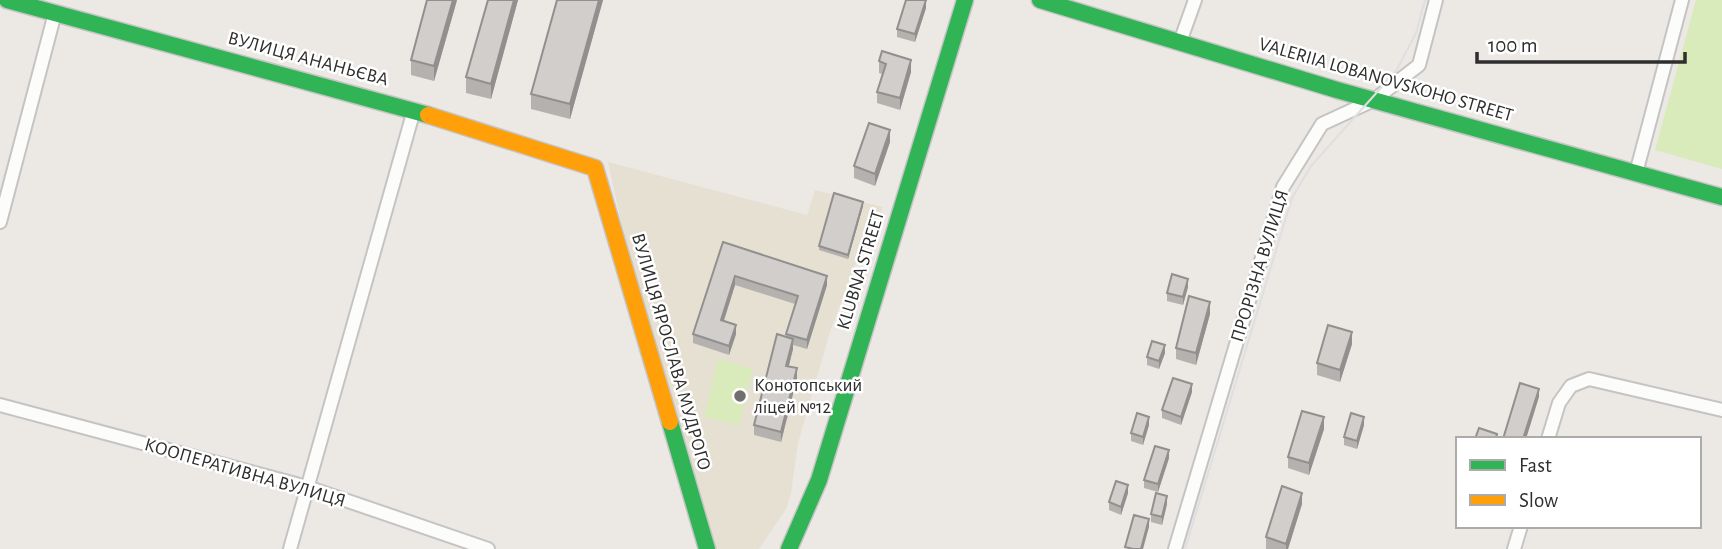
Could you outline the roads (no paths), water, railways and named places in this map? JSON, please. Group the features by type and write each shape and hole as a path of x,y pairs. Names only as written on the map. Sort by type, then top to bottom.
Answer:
{"street":[{"name":"ВУЛИЦЯ АНАНЬЄВА","path":"7,0 414,110 595,168"},
{"name":"KLUBNA STREET","path":"789,549 819,480 965,0"},
{"name":"VALERIIA LOBANOVSKOHO STREET","path":"1040,0 1374,100 1722,197"},
{"path":"1180,42 1195,0"},
{"name":"ПРОРІЗНА ВУЛИЦЯ","path":"1175,549 1283,187 1322,124 1374,100 1419,65 1436,0"},
{"path":"1636,173 1682,0"},
{"path":"0,222 55,13"},
{"path":"290,549 414,110"},
{"name":"ВУЛИЦЯ ЯРОСЛАВА МУДРОГО","path":"595,168 707,549"},
{"path":"1549,437 1559,403 1571,386 1588,379 1722,410"},
{"name":"КООПЕРАТИВНА ВУЛИЦЯ","path":"0,405 307,487 488,549"},
{"path":"1514,549 1520,528"}],"tram line":[{"path":"1185,549 1292,198 1311,166 1396,71 1416,33 1425,0"}],"place":[{"name":"Конотопський ліцей №12","path":"740,396"}]}
